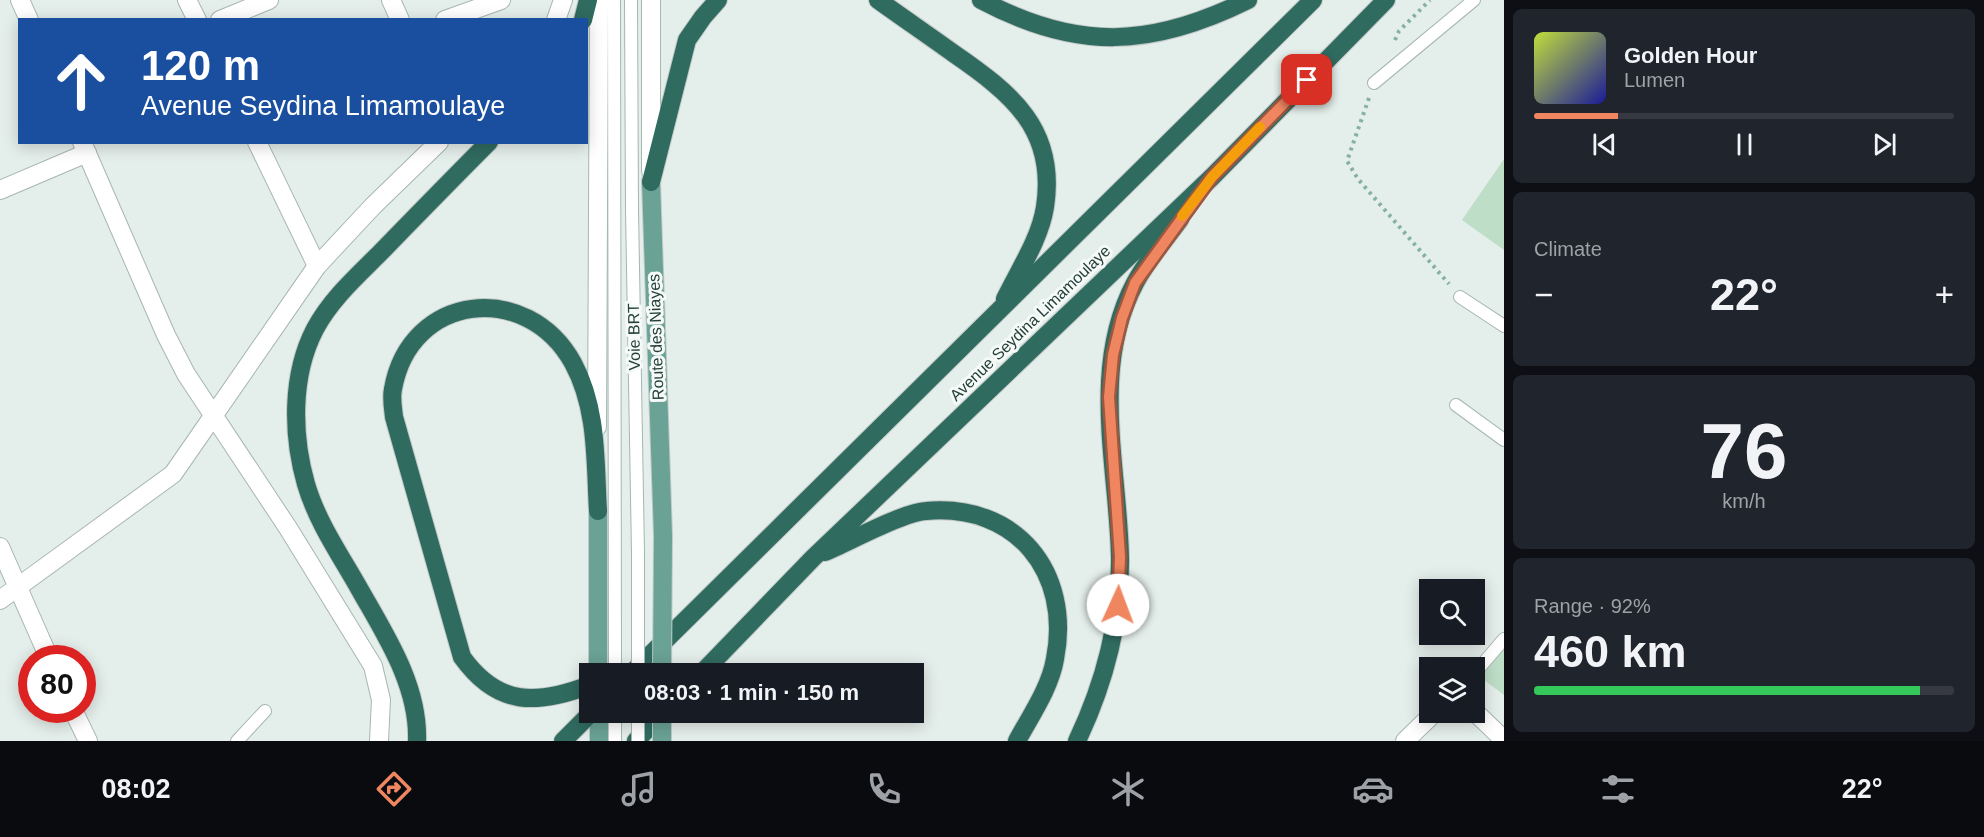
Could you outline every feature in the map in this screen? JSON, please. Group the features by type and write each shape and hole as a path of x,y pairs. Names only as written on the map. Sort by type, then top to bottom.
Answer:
{"highway":[{"path":"584,18 588,0"},
{"path":"651,182 687,40 718,0"},
{"path":"878,0 1002,88 1025,113 1041,143 1047,179 1045,208 1036,236 999,312"},
{"path":"981,0 1010,16 1064,34 1108,39 1163,33 1215,16 1248,0"},
{"name":"Avenue Seydina Limamoulaye","path":"644,663 1313,0"},
{"name":"Avenue Seydina Limamoulaye","path":"712,663 813,558 1212,177 1386,0"},
{"path":"417,741 412,698 400,664 325,527 307,486 298,449 295,413 302,371 315,330 336,298 487,144"},
{"path":"1077,741 1095,703 1109,659 1118,605 1120,557 1109,397 1113,355 1135,283 1212,177"},
{"path":"579,688 530,700 513,697 491,686 472,672 462,657 394,417 392,391 400,365 414,342 434,323 449,316 487,307 516,312 538,323 559,344 584,385 593,420 598,511"},
{"path":"813,558 924,511 964,511 989,518 1018,535 1041,561 1053,589 1059,621 1055,660 1046,687 1017,741"},
{"path":"562,741 580,723"},
{"path":"637,741 653,723"}],"main road":[{"name":"Route des Niayes","path":"651,182 663,536 662,663"},
{"path":"598,511 598,663"},
{"path":"599,723 599,741"},
{"path":"662,741 663,723"}],"street":[{"path":"20,0 27,18"},
{"path":"187,0 195,18"},
{"path":"225,18 269,0"},
{"path":"391,0 398,18"},
{"path":"451,18 501,0"},
{"path":"557,18 563,0"},
{"path":"598,511 599,0"},
{"name":"Route des Niayes","path":"651,0 651,182"},
{"path":"258,144 318,266"},
{"path":"0,600 17,590 173,474 318,266 373,206 437,144"},
{"path":"0,190 85,148 166,335 186,374 288,528 373,666 381,700 379,741"},
{"path":"0,547 43,645"},
{"path":"1485,722 1504,740"},
{"path":"79,723 88,741"},
{"path":"1405,741 1424,723"}],"lane":[{"name":"Voie BRT","path":"614,0 617,663"},
{"name":"Voie BRT","path":"631,0 638,553 636,663"},
{"path":"1374,83 1474,0"},
{"path":"1460,297 1504,326"},
{"path":"1456,405 1504,440"},
{"path":"1485,661 1504,639"},
{"path":"237,741 265,711"},
{"path":"615,723 615,741"},
{"path":"637,741 638,723"}],"path":[{"path":"1374,83 1347,161 1358,178 1460,297"}],"green space":[{"path":"1504,159 1504,250 1462,220"},
{"path":"1504,635 1504,695 1485,681 1485,661"}],"slow traffic":[{"path":"1182,216 1212,177 1260,127"}],"route":[{"path":"1118,605 1120,557 1109,397 1113,355 1122,318 1135,283 1212,177 1307,80"}]}
